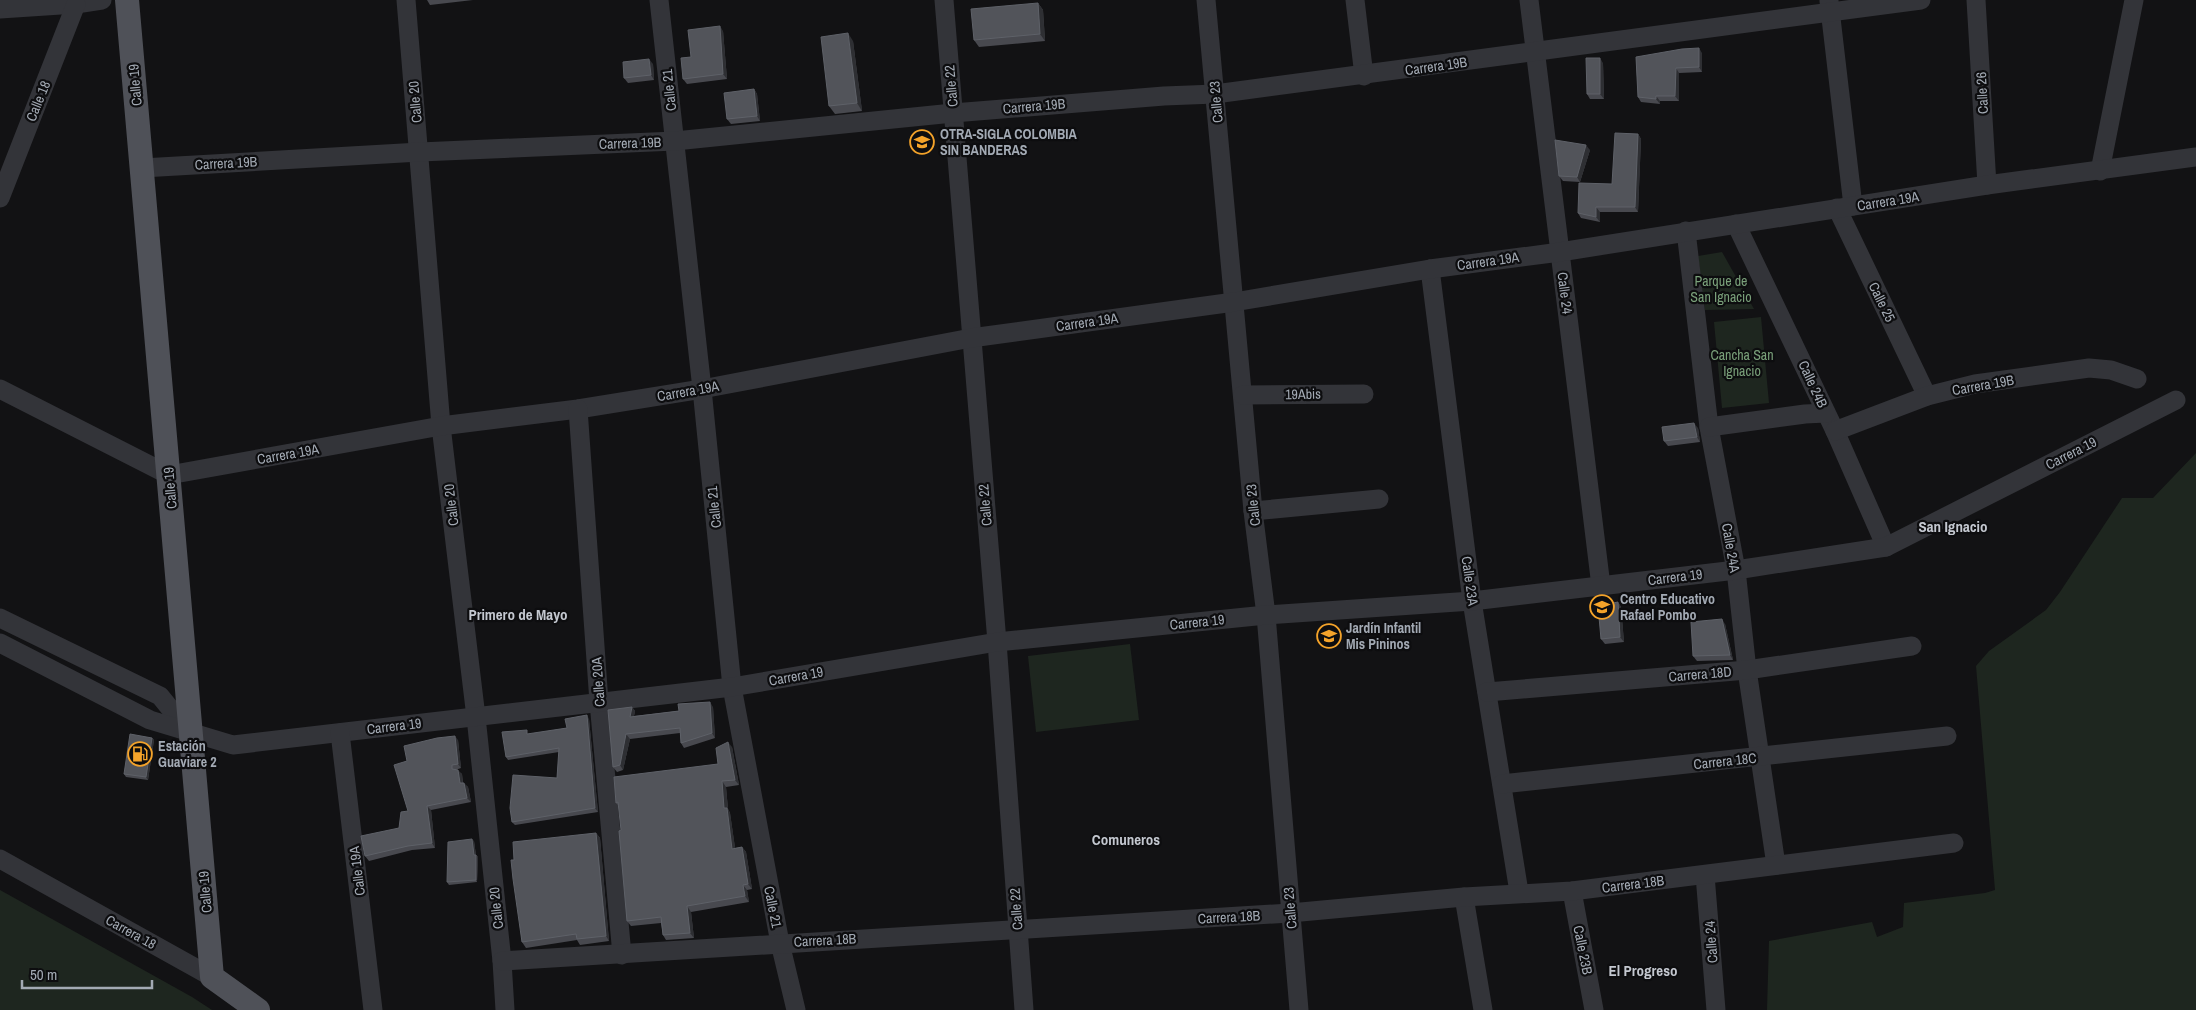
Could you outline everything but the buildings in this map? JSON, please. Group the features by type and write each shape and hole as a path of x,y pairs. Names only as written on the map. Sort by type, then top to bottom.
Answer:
{"main road":[{"name":"Calle 19","path":"127,0 212,977"},
{"name":"Carrera 18","path":"212,977 258,1010"}],"street":[{"path":"0,9 76,4 102,0"},
{"name":"Calle 20","path":"406,0 420,152 441,426 476,717 502,961 505,1010"},
{"name":"Calle 21","path":"659,0 702,389 732,687 780,943 796,1010"},
{"name":"Calle 22","path":"944,0 970,338 997,642 1024,1010"},
{"name":"Calle 23","path":"1206,0 1253,511 1266,615 1299,1010"},
{"path":"1355,0 1364,76"},
{"name":"Calle 24","path":"1529,0 1601,586"},
{"name":"Carrera 19B","path":"142,168 420,152 675,141 953,113 1164,96 1215,94 1364,76 1535,52 1830,6 1921,0"},
{"name":"Calle 26","path":"1976,0 1988,185"},
{"path":"2100,170 2134,0"},
{"name":"Calle 18","path":"0,198 76,4"},
{"name":"Calle 25","path":"1830,6 1845,207 1927,396"},
{"name":"Carrera 19A","path":"168,475 441,426 578,409 702,389 970,338 1234,302 1430,269 1560,252 1988,185 2196,157"},
{"name":"Calle 24B","path":"1736,224 1835,431 1886,547"},
{"name":"Calle 24A","path":"1686,231 1709,427 1736,570 1747,670 1776,865"},
{"name":"Calle 23A","path":"1430,269 1472,601 1519,892"},
{"name":"Carrera 19B","path":"1835,431 1927,396 1975,384 2089,368 2111,370 2137,378"},
{"path":"0,389 168,475"},
{"name":"19Abis","path":"1243,395 1364,394"},
{"name":"Carrera 19","path":"0,644 150,720 233,745 732,687 997,642 1266,615 1472,601 1736,570 1886,547 2176,400"},
{"name":"Calle 20A","path":"578,409 599,702 622,956"},
{"path":"1709,427 1804,414 1826,413"},
{"path":"1253,511 1380,499"},
{"path":"0,618 160,696 190,733"},
{"name":"Carrera 18D","path":"1487,692 1747,670 1912,646"},
{"name":"Calle 19A","path":"340,733 373,1010"},
{"name":"Carrera 18C","path":"1502,784 1947,736"},
{"name":"Carrera 18B","path":"502,961 622,956 780,943 1290,913 1519,892 1572,891 1954,843"},
{"name":"Carrera 18","path":"0,859 212,977"},
{"name":"Calle 24","path":"1706,875 1716,1010"},
{"name":"Calle 23B","path":"1572,891 1594,1010"},
{"path":"1464,897 1484,1010"}],"green space":[{"name":"Parque de San Ignacio","path":"1722,252 1754,309 1705,310 1698,256"},
{"name":"Cancha San Ignacio","path":"1761,317 1769,403 1722,408 1714,322"},
{"path":"2196,453 2196,1010 1767,1010 1769,941 1872,922 1877,937 1903,927 1904,903 1985,893 1995,890 1976,666 1989,651 2046,610 2122,498 2153,498"},
{"path":"1130,644 1139,720 1036,732 1028,656"},
{"path":"0,890 192,997 212,1010 0,1010"}],"place":[{"name":"OTRA-SIGLA COLOMBIA SIN BANDERAS","path":"922,142"},
{"name":"Centro Educativo Rafael Pombo","path":"1602,607"},
{"name":"Jardín Infantil Mis Pininos","path":"1329,636"},
{"name":"Estación Guaviare 2","path":"140,754"}],"district":[{"name":"San Ignacio","path":"1953,526"},
{"name":"Primero de Mayo","path":"518,614"},
{"name":"Comuneros","path":"1126,839"},
{"name":"El Progreso","path":"1643,970"}]}
